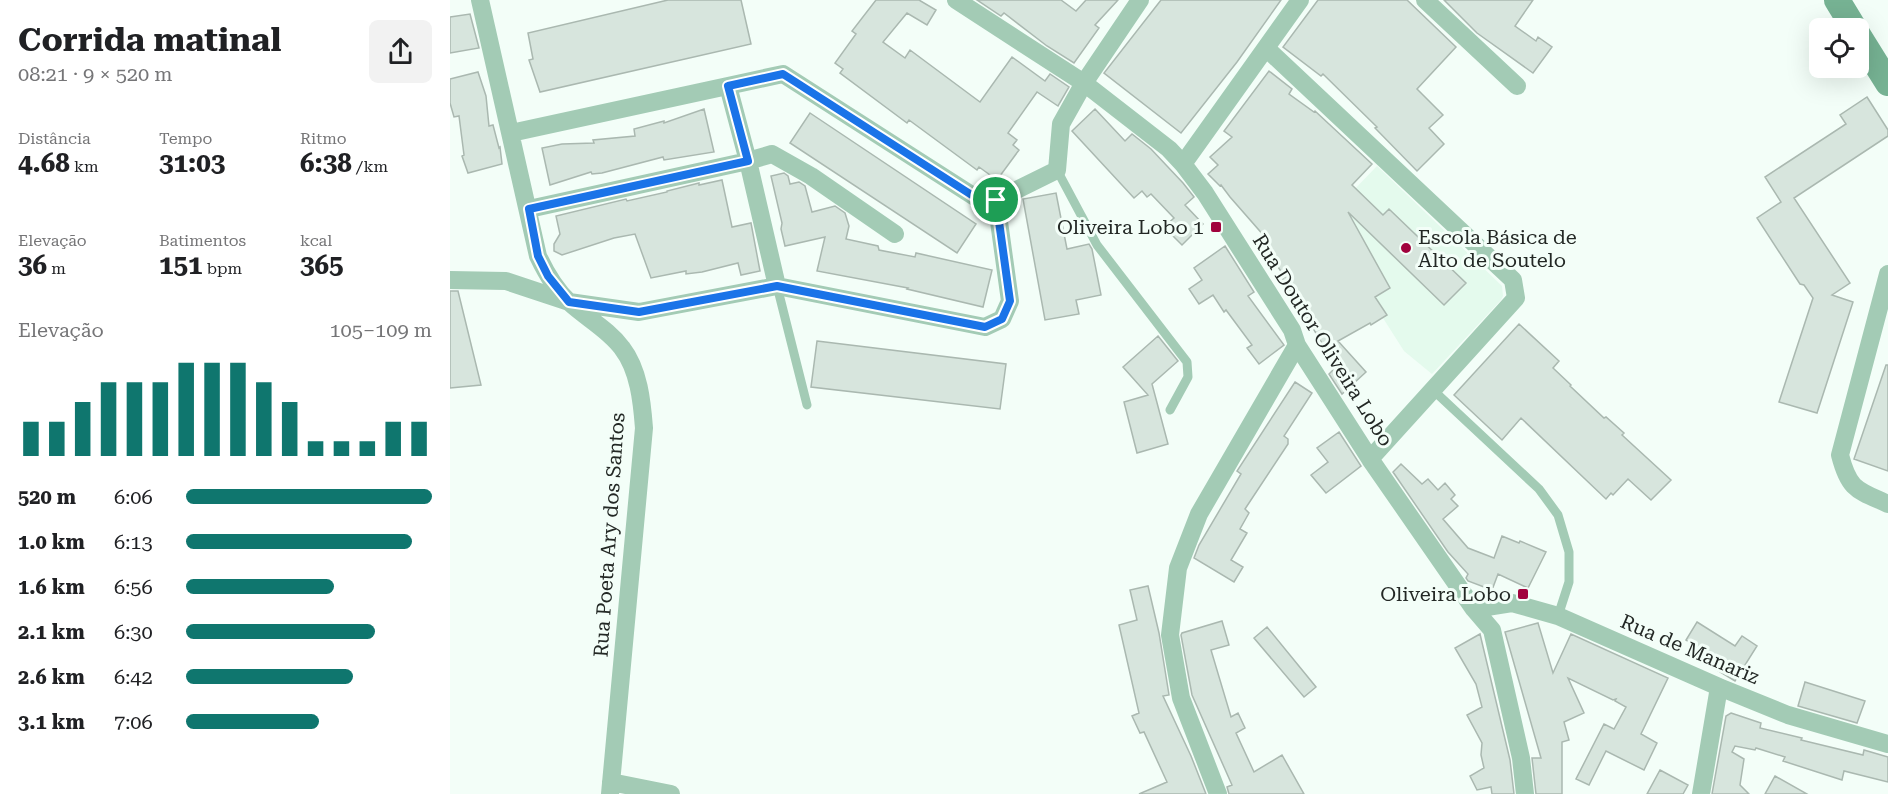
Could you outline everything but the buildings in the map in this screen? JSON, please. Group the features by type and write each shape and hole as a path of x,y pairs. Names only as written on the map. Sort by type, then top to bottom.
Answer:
{"street":[{"name":"Rua Poeta Ary dos Santos","path":"480,0 538,256 548,276 569,302 622,347 636,376 642,406 644,428 610,788"},
{"name":"Rua Doutor Oliveira Lobo","path":"956,0 1084,83 1169,149 1205,193 1292,330 1297,345 1370,459 1474,609 1492,630 1521,758 1525,794"},
{"path":"511,133 783,74 981,201 996,200 1057,170 1060,124 1084,83 1140,0"},
{"path":"1183,164 1300,0"},
{"path":"1425,0 1517,86"},
{"path":"1837,0 1848,18"},
{"path":"1266,48 1513,279 1516,298 1370,459"},
{"path":"1869,53 1888,83"},
{"path":"728,86 777,286"},
{"path":"529,209 772,154 812,176 895,234"},
{"path":"450,280 506,281 569,302 639,312 777,286 985,327 1002,319 1010,301 996,200"},
{"path":"1888,274 1840,455 1845,477 1859,492 1888,504"},
{"path":"1218,794 1181,698 1179,687 1170,635 1178,568 1199,514 1297,345"},
{"name":"Rua de Manariz","path":"1474,609 1512,603 1558,616 1788,715 1888,744"},
{"path":"1701,794 1719,687"},
{"path":"610,788 671,794"}],"lane":[{"path":"1057,170 1097,245 1187,362 1188,377 1170,410"},
{"path":"777,286 807,405"},
{"path":"1433,390 1539,489 1558,515 1569,552 1569,582 1558,616"}],"shaded area":[{"name":"Escola Básica de Alto de Soutelo","path":"1377,166 1502,286 1501,300 1432,374 1404,351 1383,318 1385,317 1330,215"}],"place":[{"name":"Oliveira Lobo 1","path":"1216,227"},
{"name":"Escola Básica de Alto de Soutelo","path":"1406,248"},
{"name":"Oliveira Lobo","path":"1523,594"}],"route":[{"path":"783,74 981,201 996,200 1010,301 1002,319 985,327 777,286 639,312 569,302 548,276 538,256 529,209 748,161 728,86 783,74"}]}
